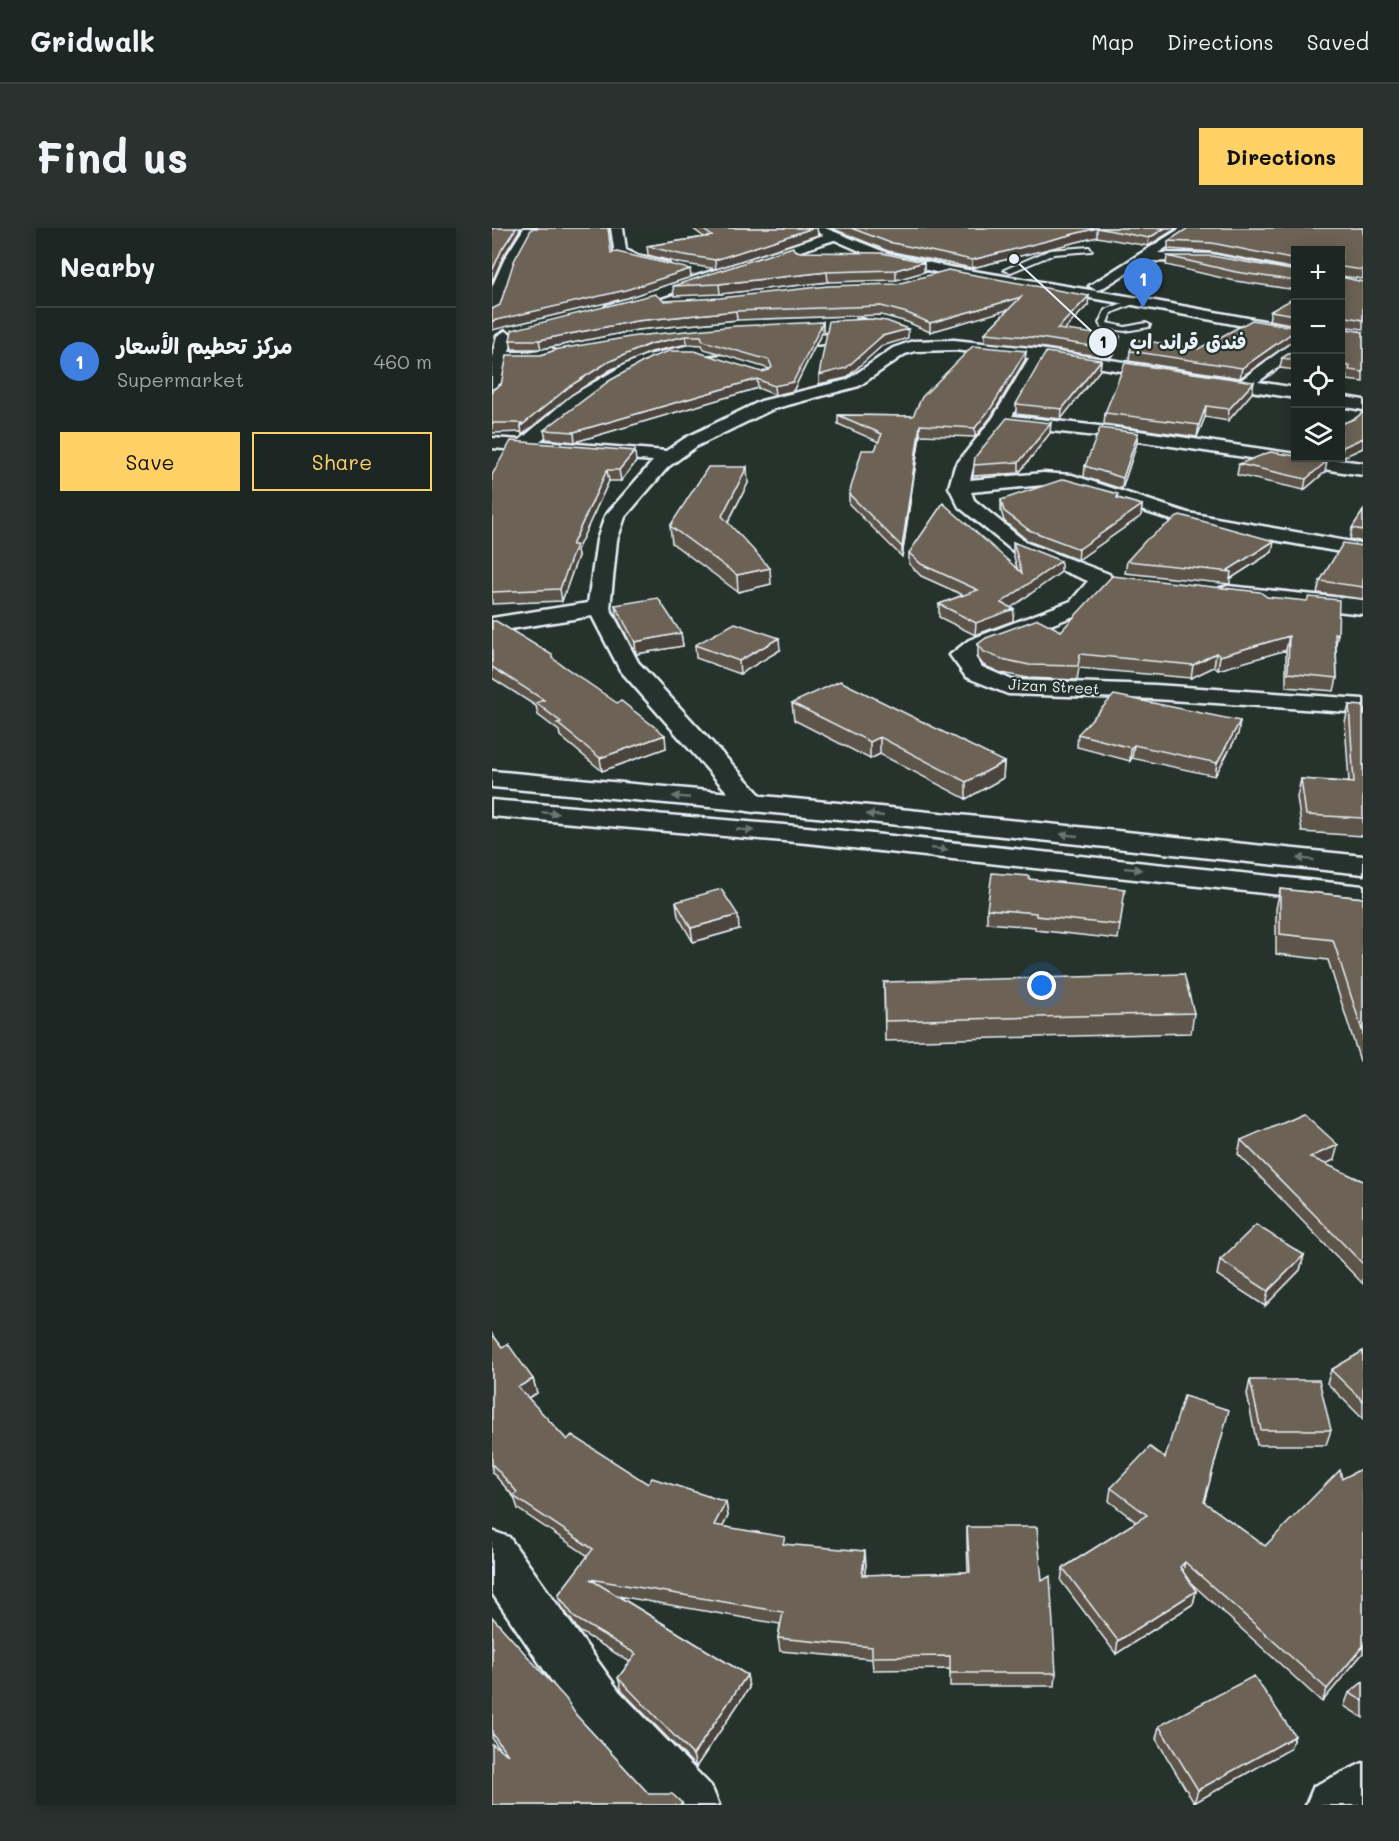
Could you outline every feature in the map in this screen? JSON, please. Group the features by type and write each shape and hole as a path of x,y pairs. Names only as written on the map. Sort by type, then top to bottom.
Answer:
{"main road":[{"path":"493,307 497,279 530,228"},
{"path":"617,228 620,252 624,255 684,270 718,274"},
{"path":"814,228 883,256 948,271 1133,301 1291,331"},
{"path":"1096,286 1190,228"},
{"path":"598,311 633,303 833,236"},
{"path":"898,246 946,259 1291,322"},
{"path":"760,260 820,255"},
{"path":"841,255 883,256"},
{"path":"1143,257 1211,258 1291,274"},
{"path":"918,281 948,271"},
{"path":"633,303 678,303"},
{"path":"523,447 577,400 630,368 651,359 686,351 835,338 866,319 827,323"},
{"path":"492,322 505,335 492,393"},
{"path":"909,331 942,345"},
{"path":"753,804 628,665 599,608 607,540 615,516 661,464 670,457 691,442 767,405 853,383 906,349 942,345 1040,354 1291,392"},
{"path":"501,356 542,356 567,349"},
{"path":"1244,385 1291,350"},
{"path":"686,351 730,364"},
{"path":"1040,354 1001,420 964,466 959,487 966,503 1020,547 1101,579 1125,582"},
{"path":"1345,402 1363,405"},
{"path":"1001,420 1125,434 1363,469"},
{"path":"492,443 670,457"},
{"path":"959,487 1043,479 1072,480 1184,518 1363,550"},
{"name":"Jizan Street","path":"1101,579 1079,606 976,645 962,655 974,672 1008,687 1155,692 1363,706"},
{"path":"1208,590 1363,607"},
{"path":"492,625 599,608"},
{"path":"492,779 1363,865"},
{"path":"492,808 807,835 1363,895"},
{"path":"492,1553 601,1709 692,1805"},
{"path":"1333,1805 1363,1790"}],"lane":[{"path":"1008,270 1053,252 1089,249"},
{"path":"1133,301 1108,312 1103,323 1105,326 1125,329 1146,324"}],"building":[{"path":"492,228 516,228 502,249 492,271"},
{"path":"532,228 608,228 611,253 617,252 690,269 626,290 492,321 492,309 500,305 514,261"},
{"path":"701,228 813,228 715,260 647,246 712,236"},
{"path":"851,228 1097,228 972,260 888,242"},
{"path":"1097,228 1165,228 1149,238"},
{"path":"1188,228 1363,228 1363,270 1345,267 1345,246 1291,246 1291,259 1212,243 1168,241"},
{"path":"793,247 794,250 800,252 882,253 924,262 896,270 827,272 719,284 673,286"},
{"path":"1167,256 1212,256 1291,270 1291,280 1236,272"},
{"path":"948,270 1089,296 1057,329 1120,337 1111,349 1040,338 985,333 1021,297 930,323 907,313 881,306 736,311 636,321 539,340 510,340 512,330 655,294 664,301 720,298 828,286 897,284"},
{"path":"1345,278 1363,282 1363,320 1345,317"},
{"path":"1291,300 1291,314 1271,311"},
{"path":"870,319 887,321 908,329 882,336 846,368 819,375 829,321"},
{"path":"1252,320 1291,327 1291,334 1242,368 1130,351 1134,339 1198,349"},
{"path":"823,322 793,382 774,386 757,379 574,432 544,430 609,381 650,358 669,351 694,351 762,372 772,367 769,360 703,341 701,336 686,336 650,344 608,362 570,386 521,426 522,423 492,423 492,390 501,385 507,355 541,355 559,349 636,336 736,326"},
{"path":"1345,329 1363,332 1363,372 1349,370 1350,366 1345,365"},
{"path":"973,346 1026,351 991,408 975,428 920,425 902,547 849,494 862,450 875,450 882,434 838,415 913,416 922,397"},
{"path":"1046,352 1101,360 1062,409 1016,404"},
{"path":"1291,352 1291,359 1282,358"},
{"path":"1125,363 1254,382 1229,409 1206,406 1199,425 1105,413"},
{"path":"1363,412 1363,438 1345,446 1345,422"},
{"path":"1007,418 1051,423 1019,462 974,465 975,457"},
{"path":"1100,428 1138,433 1123,478 1085,466"},
{"path":"511,441 635,451 619,470 607,470 572,545 576,545 560,589 492,592 492,475"},
{"path":"1270,452 1291,455 1291,462 1326,462 1306,479 1239,464"},
{"path":"708,467 747,467 722,516 770,568 737,575 670,526"},
{"path":"1064,479 1118,494 1117,498 1142,505 1079,549 1029,530 1004,511 1001,500"},
{"path":"943,503 1022,573 1013,542 1061,561 1001,603 1014,609 976,623 939,604 978,590 921,564 909,553"},
{"path":"1363,511 1363,530 1352,528"},
{"path":"1180,515 1274,541 1228,570 1231,572 1127,561 1146,540"},
{"path":"1343,543 1363,546 1363,587 1320,581"},
{"path":"1112,576 1260,592 1267,597 1307,601 1309,597 1339,600 1338,634 1335,633 1337,678 1288,673 1289,636 1220,656 1216,653 1193,665 1080,654 1078,666 1029,665 984,652 978,644 986,638 1038,619 1061,631"},
{"path":"658,598 681,633 635,642 615,605"},
{"path":"492,621 496,621 552,655 552,658 617,703 621,701 665,735 600,758 557,723 561,722 536,703 544,700 492,667"},
{"path":"735,623 779,638 739,661 695,645"},
{"path":"840,681 1004,762 966,782 880,737 870,742 792,703"},
{"path":"1114,695 1240,721 1217,763 1134,745 1131,748 1078,734"},
{"path":"1349,705 1363,706 1363,818 1306,815 1301,779 1354,783"},
{"path":"992,873 1125,889 1120,925 1036,916 1036,913 987,909"},
{"path":"721,889 738,915 691,928 676,902"},
{"path":"1280,889 1363,898 1363,1033 1333,940 1280,934"},
{"path":"1184,974 1194,1013 885,1021 884,982"},
{"path":"1303,1113 1338,1145 1310,1157 1363,1181 1363,1264 1241,1140"},
{"path":"1256,1225 1304,1255 1268,1291 1220,1260"},
{"path":"492,1334 502,1347 508,1344 533,1379 518,1387 567,1440 572,1435 648,1484 652,1478 726,1502 714,1525 785,1537 783,1544 865,1551 862,1575 970,1572 967,1527 1037,1527 1042,1581 1050,1576 1056,1673 950,1673 950,1656 872,1657 872,1647 778,1638 783,1612 590,1579 747,1675 693,1755 618,1678 636,1654 575,1618 558,1595 593,1549 513,1496 517,1492 492,1464"},
{"path":"1363,1351 1363,1401 1331,1370"},
{"path":"1250,1380 1319,1380 1331,1430 1261,1430"},
{"path":"1184,1396 1229,1410 1204,1502 1265,1546 1340,1470 1342,1479 1363,1468 1363,1646 1327,1689 1185,1562 1180,1567 1196,1591 1118,1641 1063,1568 1147,1515 1111,1488 1150,1447 1165,1458"},
{"path":"492,1617 566,1699 576,1715 649,1794 672,1794 682,1803 681,1805 492,1805 492,1744 508,1755 492,1733"},
{"path":"1254,1676 1295,1736 1198,1790 1159,1726"},
{"path":"1363,1682 1363,1701 1349,1693"}],"place":[{"name":"فندق قراند اب","path":"1014,259"},
{"name":"مركز تحطيم الأسعار","path":"1143,308"}]}
